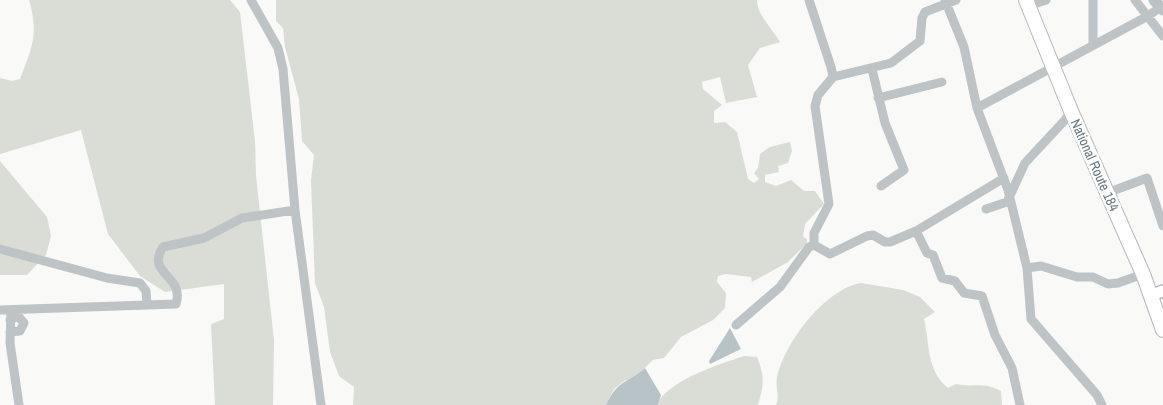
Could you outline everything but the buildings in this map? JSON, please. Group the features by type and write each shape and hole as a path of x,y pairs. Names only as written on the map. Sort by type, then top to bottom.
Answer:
{"highway":[{"name":"National Route 184","path":"1027,3 1071,111 1143,274 1157,293 1163,330"}],"street":[{"path":"252,0 278,48 284,68 295,210 321,405"},
{"path":"809,0 833,78"},
{"path":"814,245 814,233 829,204 815,106 818,95 833,78 861,69 891,63 903,52 920,41 925,12 946,2 956,0"},
{"path":"1027,3 1046,0"},
{"path":"1093,0 1093,45"},
{"path":"1135,0 1163,36"},
{"path":"946,2 964,47 977,108 1004,178 1008,200 1027,268 1031,319 1097,395 1102,405"},
{"path":"977,108 1148,16 1163,6"},
{"path":"872,68 878,98 904,170 881,186"},
{"path":"878,98 942,82"},
{"path":"986,209 1007,202 1025,162 1065,120 1071,111"},
{"path":"814,245 830,254 867,236 872,235 884,242 890,242 916,231 1004,178"},
{"path":"1107,193 1147,178 1163,226"},
{"path":"0,310 176,304 179,296 174,281 158,266 157,259 163,247 204,238 242,218 295,210"},
{"path":"916,231 927,253 933,255 942,278 955,281 964,293 982,296 995,335 1012,368 1020,405"},
{"path":"736,325 780,287 809,247 814,245"},
{"path":"0,249 107,278 140,283 146,291 147,304"},
{"path":"1027,268 1041,266 1077,277 1093,277 1108,284 1118,284 1143,274"},
{"path":"10,310 10,332 19,405"},
{"path":"10,320 18,316 24,323 20,331 10,332"}],"shaded area":[{"path":"29,0 230,0 240,12 255,141 256,176 274,340 273,405 215,405 211,324 224,319 224,284 165,292 140,276 108,234 81,130 0,154 0,78 12,81 20,79 33,41 34,23"},
{"path":"276,0 757,0 759,11 780,42 760,48 748,65 757,97 726,103 720,77 702,82 703,89 722,105 714,111 714,123 725,122 737,132 748,179 754,183 759,179 754,173 758,168 760,154 770,147 790,142 792,151 788,163 778,166 779,172 765,175 765,182 776,186 791,180 804,191 815,191 824,204 805,224 803,237 807,239 807,243 788,262 752,282 751,277 726,274 718,276 717,282 726,293 725,308 713,320 681,337 664,358 653,360 634,378 624,381 614,389 606,405 353,405 354,387 339,376 330,352 324,307 315,283 311,180 314,155 302,141 299,99 285,47 283,28 276,21"},
{"path":"0,161 47,217 51,236 46,255 27,275 0,275"},
{"path":"861,283 903,290 920,297 935,312 924,319 932,365 941,381 948,388 956,384 989,386 1001,391 1002,405 776,405 778,398 777,378 781,364 797,334 820,306 847,287"},
{"path":"730,328 741,349 710,364 709,361"},
{"path":"744,356 757,357 761,370 762,386 758,405 658,405 671,389 682,381 695,374"},
{"path":"645,368 661,395 658,405 606,405 619,386"}],"waterway":[{"path":"1154,0 1163,10"}]}
